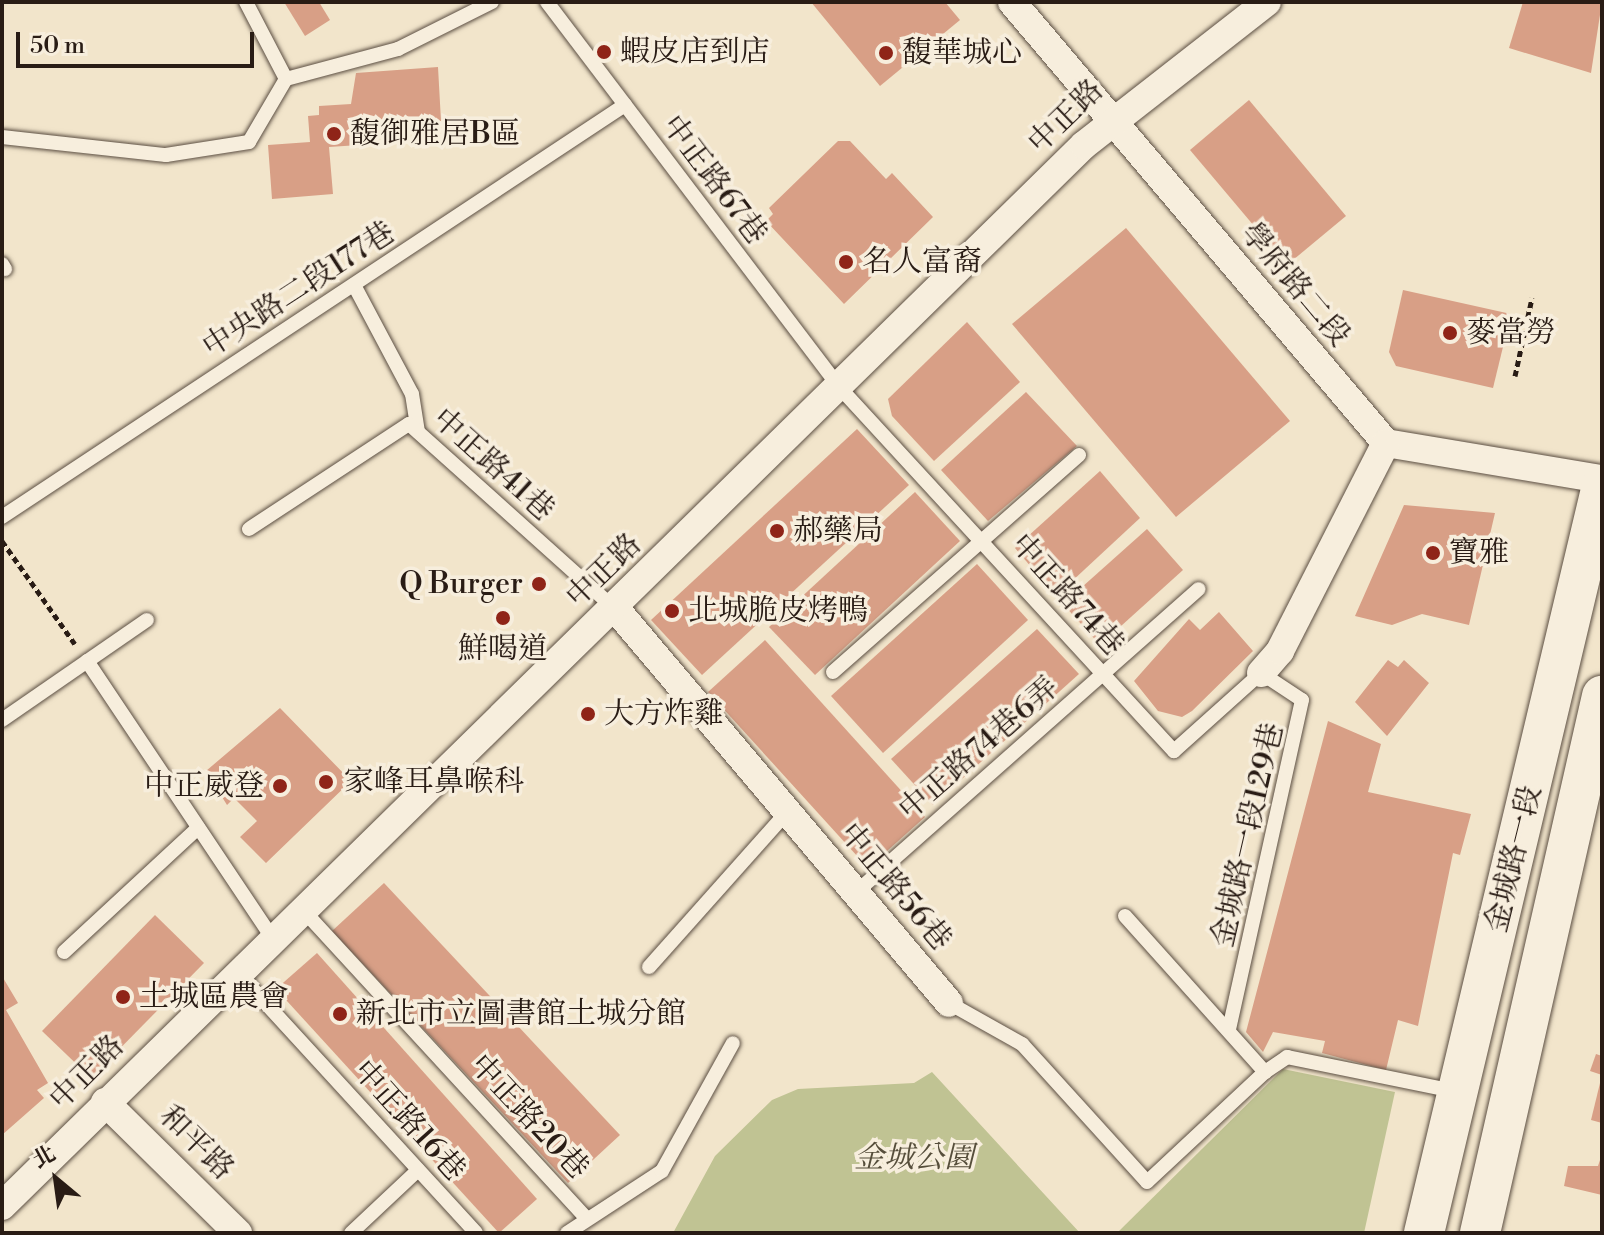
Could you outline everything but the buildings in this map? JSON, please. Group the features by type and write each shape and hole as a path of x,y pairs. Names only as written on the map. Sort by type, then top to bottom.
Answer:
{"main road":[{"name":"金城路一段","path":"1424,1233 1602,485"},
{"name":"金城路一段","path":"1480,1233 1602,696"}],"street":[{"name":"學府路二段","path":"1012,2 1386,443"},
{"name":"中正路","path":"2,1206 1111,122 1267,2"},
{"path":"1261,673 1280,651 1386,443 1602,479"},
{"name":"中正路56巷","path":"615,608 949,1003"},
{"name":"和平路","path":"105,1102 238,1233"}],"lane":[{"path":"246,2 286,79"},
{"path":"2,137 166,155 249,142 286,79 398,49 492,2"},
{"name":"中正路67巷","path":"547,2 841,389"},
{"name":"中央路二段177巷","path":"2,517 625,105"},
{"path":"354,285 412,394 418,432"},
{"name":"中正路74巷","path":"841,389 1174,751 1261,673"},
{"name":"中正路41巷","path":"249,529 409,424 615,608"},
{"path":"833,672 1079,455"},
{"name":"中正路74巷6弄","path":"854,894 1199,589"},
{"path":"2,720 147,620"},
{"path":"87,661 273,939"},
{"name":"金城路一段129巷","path":"1229,1030 1303,716 1302,700 1261,673"},
{"path":"649,967 787,812"},
{"path":"64,952 198,828"},
{"name":"中正路20巷","path":"303,910 586,1218"},
{"name":"金城路一段129巷","path":"1125,916 1265,1072"},
{"name":"中正路16巷","path":"238,973 476,1233"},
{"name":"中正路56巷","path":"949,1003 1022,1044 1147,1182 1265,1072"},
{"path":"567,1233 662,1171 733,1043"},
{"path":"1265,1072 1287,1057 1458,1091"},
{"path":"351,1233 418,1170"}],"path":[{"path":"1515,376 1532,298"},
{"path":"2,541 87,661"}],"green space":[{"path":"1283,1069 1395,1092 1364,1233 1117,1233"},
{"name":"金城公園","path":"932,1072 1080,1233 673,1233 715,1156 772,1100 798,1089 914,1083"}],"place":[{"name":"蝦皮店到店","path":"604,52"},
{"name":"馥華城心","path":"886,53"},
{"name":"馥御雅居B區","path":"334,134"},
{"name":"名人富裔","path":"846,262"},
{"name":"麥當勞","path":"1450,333"},
{"name":"郝藥局","path":"777,531"},
{"name":"寶雅","path":"1433,553"},
{"name":"Q Burger","path":"539,584"},
{"name":"北城脆皮烤鴨","path":"672,611"},
{"name":"鮮喝道","path":"503,618"},
{"name":"大方炸雞","path":"588,714"},
{"name":"家峰耳鼻喉科","path":"326,782"},
{"name":"中正威登","path":"280,786"},
{"name":"土城區農會","path":"123,997"},
{"name":"新北市立圖書館土城分館","path":"340,1014"}]}
